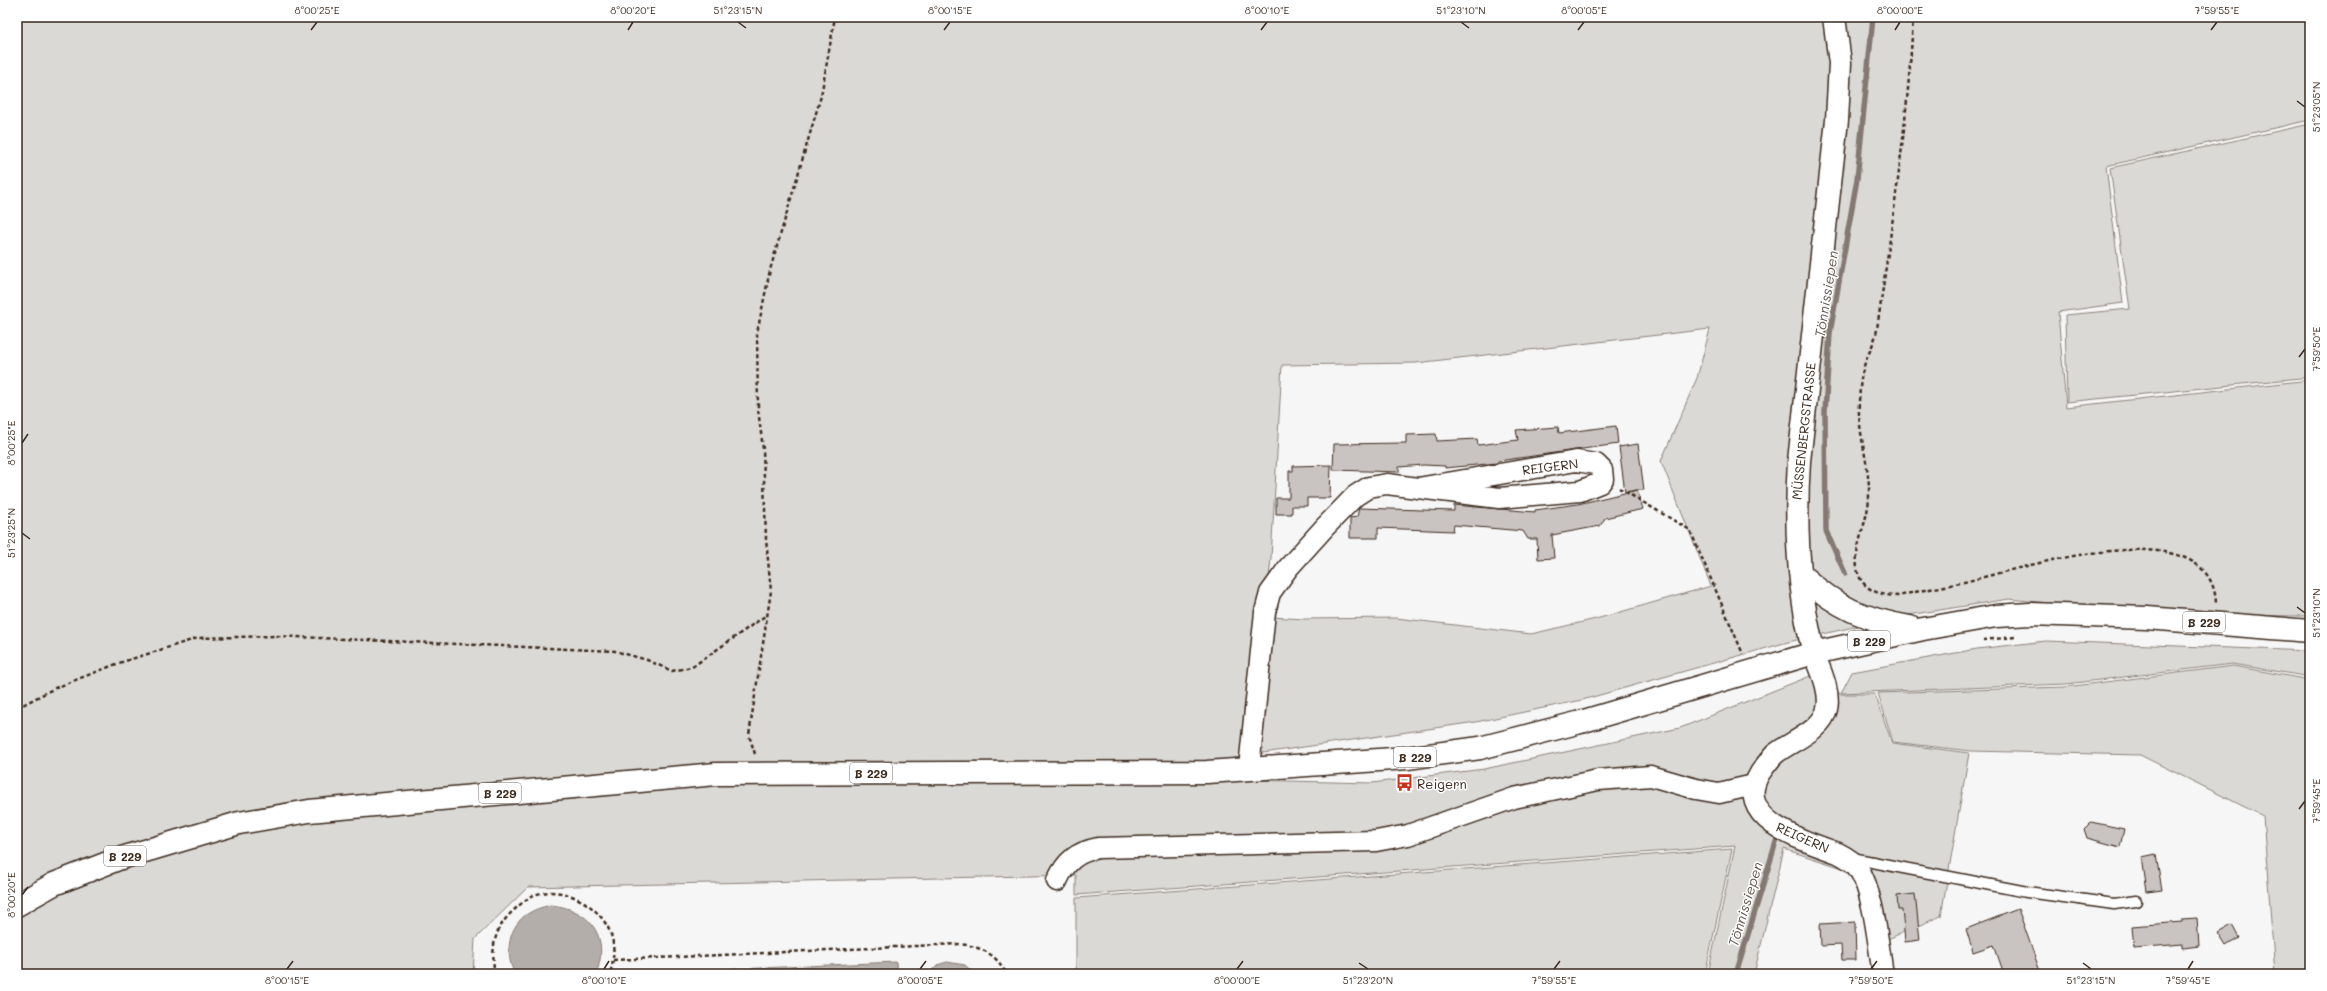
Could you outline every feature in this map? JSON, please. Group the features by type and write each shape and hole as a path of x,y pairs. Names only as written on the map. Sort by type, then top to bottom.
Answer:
{"main road":[{"name":"MÜSSENBERGSTRASSE","path":"1814,653 1802,576 1796,508 1799,461 1839,88 1840,63 1834,17"},
{"path":"1802,576 1840,606 1878,621 1923,629"},
{"name":"B 229","path":"17,905 59,881 118,858 239,823 309,811 657,778 761,773 1111,774 1207,772 1406,758 1480,748 1577,723 1814,653 1923,629 1996,616 2030,614 2217,623 2310,630"}],"street":[{"name":"REIGERN","path":"1249,768 1264,612 1270,594 1274,585 1325,527 1361,491 1377,485 1418,488 1484,497 1512,498 1580,491 1596,486 1603,479 1602,470 1599,466 1576,462 1418,488"},
{"path":"1058,880 1062,870 1075,856 1084,850 1098,848 1376,841 1414,833 1520,796 1575,784 1627,777 1651,776 1696,790 1719,793 1754,785 1768,761 1814,728 1827,710 1828,698 1814,653"},
{"name":"REIGERN","path":"1754,785 1753,799 1759,812 1766,820 1800,838 1848,858 1858,867 1866,883 1883,974"}],"lane":[{"path":"1848,858 2034,893 2114,904 2136,901"}],"path":[{"path":"761,773 749,735 771,591 766,539 763,449 758,409 757,333 770,270 821,96 835,17"},
{"path":"1913,17 1910,77 1896,197 1876,337 1863,370 1859,403 1869,483 1869,501 1858,554 1857,569 1865,585 1875,593 1899,596 2072,556 2119,550 2161,553 2193,561 2210,578 2216,591 2217,623"},
{"path":"1603,479 1690,530 1750,671"},
{"path":"17,708 55,688 119,663 198,638 275,636 615,651 647,660 672,671 692,667 768,614"},
{"path":"1982,640 2021,636"},
{"path":"494,974 495,940 504,920 523,902 532,896 543,893 568,895 578,899 598,914 604,921 612,938 613,960 610,974"},
{"path":"613,960 959,944 971,945 988,952 998,960 1006,974"}],"shaded area":[{"path":"17,17 2310,17 2310,120 2106,166 2123,303 2058,312 2066,407 2310,380 2310,616 2168,615 2009,599 1902,616 1788,642 1582,700 1476,722 1256,754 1271,617 1304,619 1396,618 1531,634 1596,619 1711,586 1661,461 1697,378 1710,329 1416,363 1282,365 1271,558 1250,760 838,783 1245,780 1372,783 1484,769 1680,728 1813,675 1840,694 1875,694 1892,743 1969,753 1941,916 1883,941 1867,876 1784,849 1754,974 1708,974 1735,846 1076,895 1076,875 528,887 475,939 473,974 17,974"},
{"path":"2310,124 2310,377 2067,402 2065,315 2130,309 2110,168"},
{"path":"2046,641 2310,651 2310,677 2232,664 2066,684 1841,693 1852,672 1977,649"},
{"path":"2233,666 2310,680 2310,974 2275,974 2263,816 2140,755 1971,751 1893,742 1878,693 2065,687"},
{"path":"1732,849 1705,974 1076,974 1076,898"},
{"path":"550,905 564,907 576,912 586,918 593,926 598,936 601,948 600,960 596,974 515,974 509,949 512,932 522,918 529,913 536,909"},
{"path":"896,962 897,974 625,974"},
{"path":"947,962 965,965 975,974 928,974 937,965"}],"building":[{"path":"1616,426 1618,444 1498,461 1497,463 1445,468 1445,466 1423,465 1399,467 1399,472 1333,470 1334,444 1406,443 1406,435 1436,434 1437,441 1477,439 1478,445 1518,440 1516,430 1558,427 1559,433"},
{"path":"1638,444 1644,490 1625,492 1619,447"},
{"path":"1331,465 1330,498 1307,498 1307,506 1292,506 1292,514 1276,514 1276,498 1289,498 1289,471 1293,471 1293,466"},
{"path":"1637,490 1643,509 1605,518 1600,526 1552,535 1554,558 1538,559 1537,539 1528,539 1523,531 1454,525 1453,531 1378,528 1378,538 1350,538 1350,518 1357,517 1359,508 1454,511 1454,505 1535,512 1535,510 1578,504"},
{"path":"2091,822 2124,829 2120,847 2087,838 2084,829"},
{"path":"2156,854 2162,890 2147,892 2142,857"},
{"path":"1915,894 1920,940 1905,942 1902,909 1898,909 1897,896"},
{"path":"2018,909 2041,974 2004,974 1994,945 1973,952 1966,929"},
{"path":"2197,918 2199,946 2183,948 2183,944 2134,948 2132,926 2182,922 2182,919"},
{"path":"1855,922 1856,960 1842,960 1841,945 1821,946 1820,924"},
{"path":"2232,925 2239,938 2226,946 2218,933"}],"waterway":[{"name":"Tönnissiepen","path":"1845,573 1826,531 1825,412 1830,333 1857,179 1873,17"},
{"name":"Tönnissiepen","path":"1736,974 1776,842"}],"place":[{"name":"Reigern","path":"1404,783"}]}
